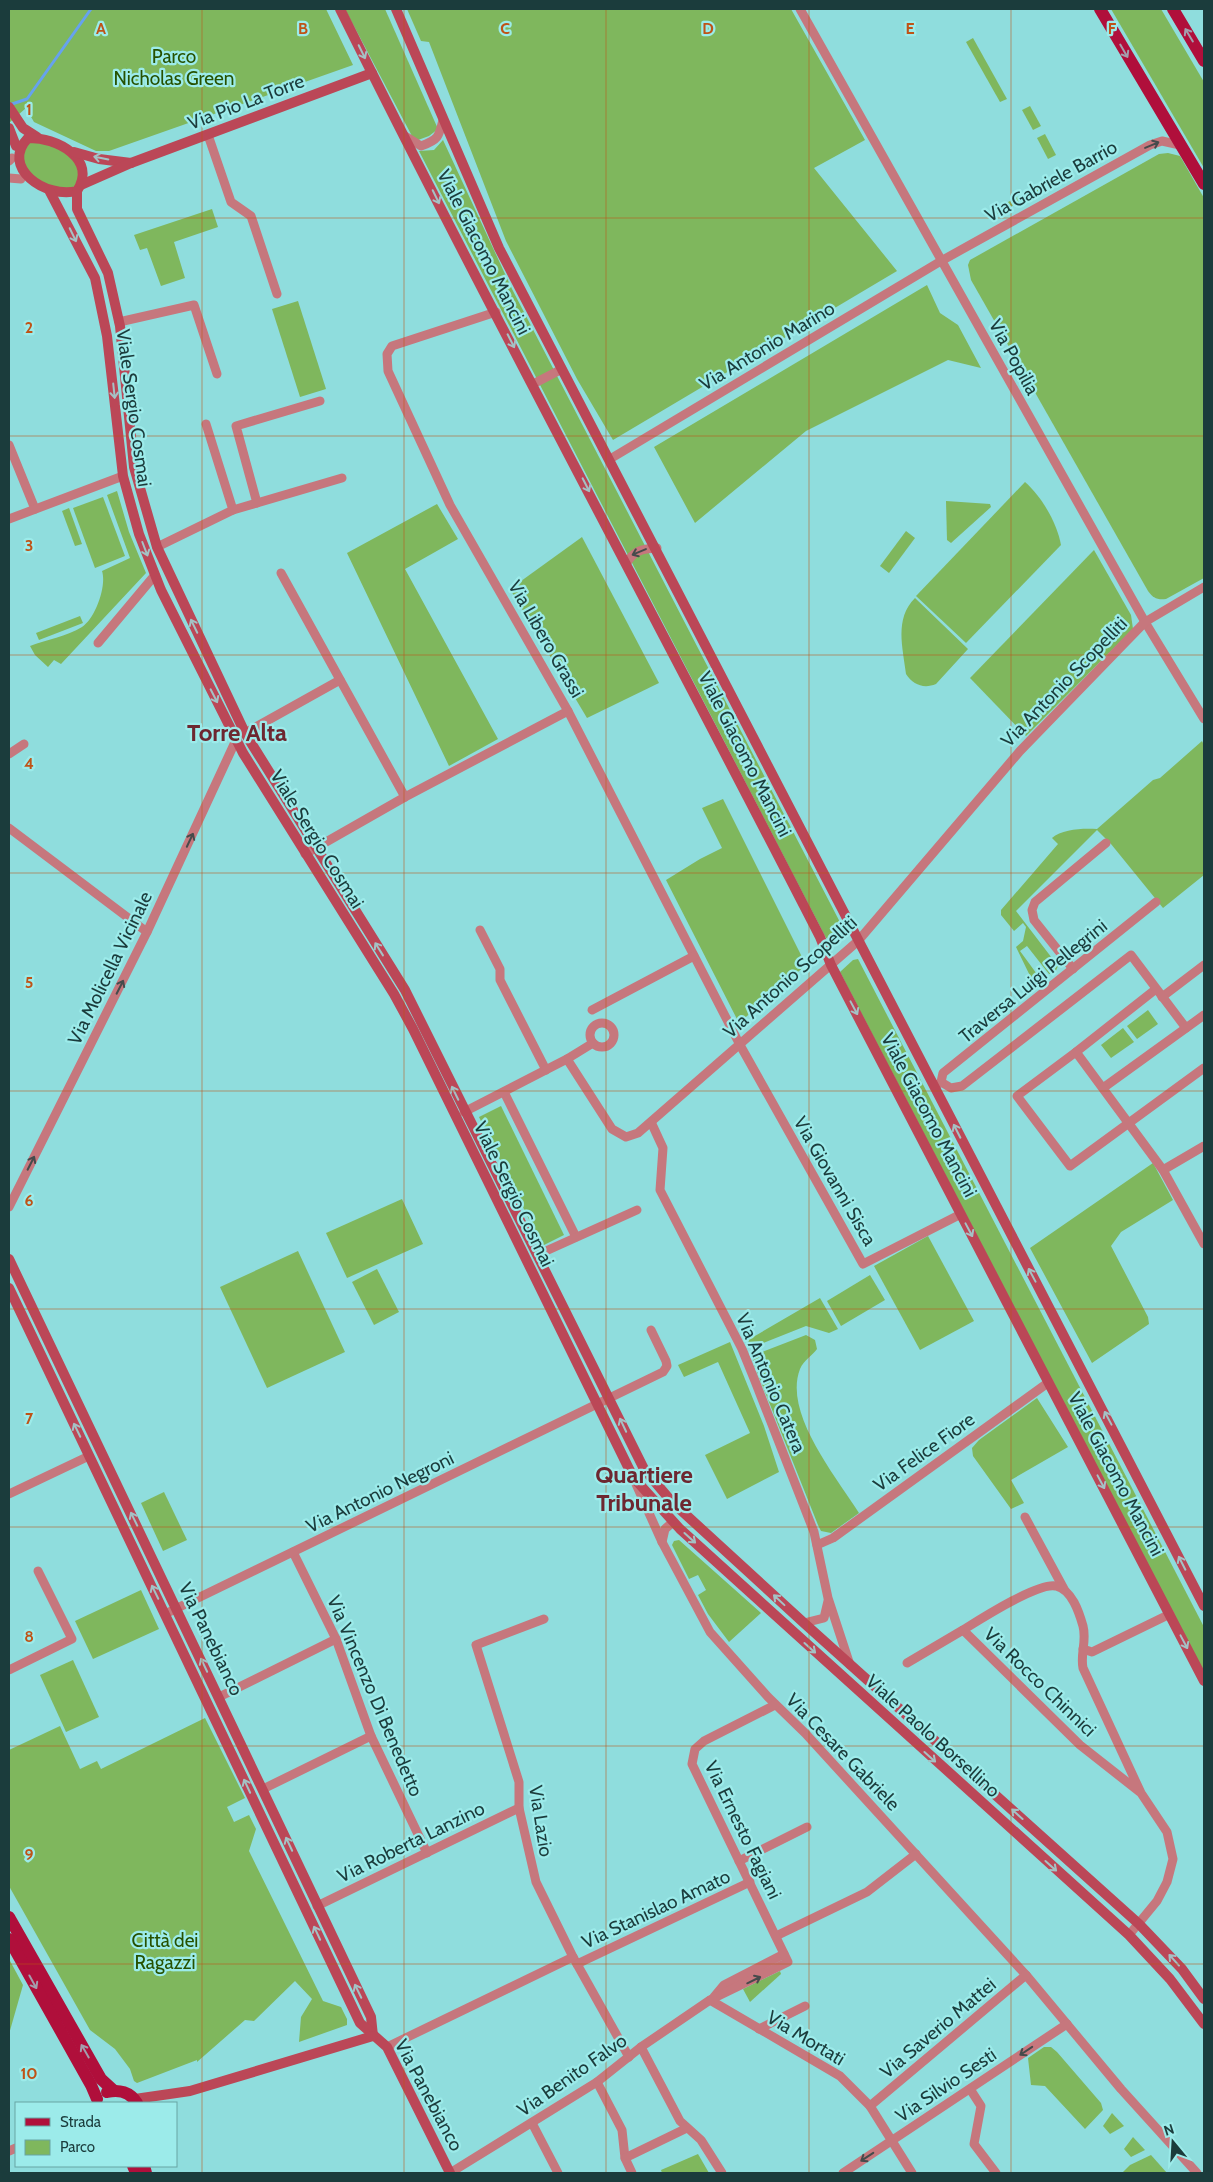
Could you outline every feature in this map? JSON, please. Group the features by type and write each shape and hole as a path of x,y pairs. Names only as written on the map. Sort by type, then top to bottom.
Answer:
{"main road":[{"path":"1100,9 1204,184"},
{"path":"1174,9 1204,61"},
{"path":"9,1917 101,2079 113,2090 128,2094 136,2101"},
{"path":"9,1939 91,2085 95,2101 113,2090"}],"street":[{"name":"Viale Giacomo Mancini","path":"340,9 820,937 831,965 1204,1681"},
{"name":"Viale Giacomo Mancini","path":"396,9 499,248 858,941 938,1084 1204,1606"},
{"name":"Via Popilia","path":"800,9 1145,622 1204,719"},
{"name":"Via Pio La Torre","path":"79,188 131,163 372,73"},
{"path":"9,107 16,146 11,160 21,178"},
{"path":"405,136 421,146 432,142 439,136 443,120"},
{"path":"9,178 21,178 50,192 66,194 79,188 83,165 79,158 71,151 13,128"},
{"path":"208,135 231,202 251,216 277,294"},
{"path":"16,146 28,138 38,138"},
{"name":"Via Gabriele Barrio","path":"941,261 1150,145 1162,141 1180,145"},
{"name":"Via Pio La Torre","path":"71,151 99,159 131,163"},
{"name":"Viale Sergio Cosmai","path":"79,188 77,209 108,273 119,322 134,467 157,547 245,733 405,990 464,1112 644,1469"},
{"name":"Viale Sergio Cosmai","path":"50,192 94,278 107,336 123,476 155,576 236,740 409,1020 633,1477"},
{"name":"Via Antonio Marino","path":"610,460 941,261"},
{"path":"119,322 194,305 218,374"},
{"name":"Via Libero Grassi","path":"496,312 392,346 387,354 388,371 450,505 568,711 740,1044"},
{"path":"533,384 562,370"},
{"path":"257,502 236,426 320,401"},
{"path":"206,424 233,510"},
{"path":"9,445 35,509"},
{"path":"9,519 123,476"},
{"path":"157,547 233,510 342,478"},
{"path":"626,564 632,554 643,549 656,548"},
{"path":"281,573 405,797"},
{"path":"98,643 155,576"},
{"name":"Via Antonio Scopelliti","path":"567,1059 612,1129 620,1134 631,1137 651,1122 858,941 1020,751 1145,622 1204,587"},
{"path":"245,733 340,680"},
{"path":"305,854 405,797 568,711"},
{"name":"Via Molicella Vicinale","path":"9,1207 147,932 236,740"},
{"path":"9,754 24,744"},
{"path":"9,828 147,932"},
{"path":"1073,969 1034,920 1032,910 1036,902 1106,843"},
{"name":"Traversa Luigi Pellegrini","path":"938,1084 944,1073 1156,902"},
{"path":"480,930 500,969 500,980 546,1070"},
{"path":"938,1084 951,1088 962,1086 1131,955 1186,1028"},
{"path":"592,1010 694,956"},
{"path":"1162,997 1204,965"},
{"path":"1156,989 1017,1096 1070,1166 1204,1068"},
{"path":"1103,1088 1204,1015"},
{"path":"464,1112 567,1059 593,1043"},
{"name":"Via Giovanni Sisca","path":"740,1044 863,1264 961,1214"},
{"path":"1076,1052 1163,1170 1204,1244"},
{"path":"504,1092 576,1237"},
{"name":"Via Antonio Catera","path":"651,1122 664,1148 660,1190 742,1349 814,1532 828,1598 850,1665"},
{"path":"1163,1170 1204,1146"},
{"path":"537,1255 637,1210"},
{"name":"Via Panebianco","path":"9,1259 371,2017 373,2036"},
{"name":"Via Panebianco","path":"9,1288 360,2023 387,2047 450,2173"},
{"name":"Via Antonio Negroni","path":"165,1614 610,1399 666,1369 666,1362 651,1330"},
{"name":"Via Felice Fiore","path":"817,1545 833,1538 1049,1382"},
{"path":"10,1490 89,1456"},
{"name":"Viale Paolo Borsellino","path":"644,1469 672,1502 804,1624 1139,1924 1200,1986 1204,1998"},
{"name":"Viale Paolo Borsellino","path":"633,1477 673,1522 1129,1935 1170,1979 1204,2024"},
{"name":"Via Cesare Gabriele","path":"633,1477 662,1542 710,1632 774,1705 805,1733 1026,1974 1197,2173"},
{"path":"1025,1517 1064,1590"},
{"path":"662,1542 662,1534 673,1522"},
{"name":"Via Vincenzo Di Benedetto","path":"293,1552 336,1639 371,1736 426,1853"},
{"path":"9,1670 72,1639 38,1570"},
{"name":"Via Rocco Chinnici","path":"1129,1935 1157,1901 1167,1882 1173,1859 1167,1832 1141,1794 1083,1668 1085,1637 1083,1625 1070,1595 1064,1590 1048,1585 1010,1602 962,1630 1080,1745 1141,1794"},
{"path":"804,1624 824,1618 828,1598"},
{"path":"1083,1650 1092,1652 1170,1614"},
{"name":"Via Lazio","path":"544,1619 476,1646 519,1782 519,1808 536,1882 575,1961 629,2057"},
{"path":"907,1663 962,1630"},
{"path":"219,1697 336,1639"},
{"name":"Via Ernesto Fagiani","path":"774,1705 704,1741 695,1749 692,1756 692,1764 784,1954"},
{"path":"263,1789 371,1736"},
{"name":"Via Roberta Lanzino","path":"317,1906 519,1808"},
{"path":"739,1860 807,1827"},
{"path":"776,1936 867,1892 916,1854"},
{"name":"Via Stanislao Amato","path":"387,2047 750,1882"},
{"name":"Via Benito Falvo","path":"450,2173 597,2082 641,2047 710,2000 724,1985 784,1954"},
{"name":"Via Saverio Mattei","path":"870,2106 1026,1974"},
{"name":"Via Mortati","path":"710,2000 840,2076 870,2106 912,2173"},
{"path":"759,2029 805,2006"},
{"name":"Via Silvio Sesti","path":"843,2173 1067,2024"},
{"path":"136,2101 190,2091 373,2036"},
{"path":"641,2047 680,2121 701,2140 722,2173"},
{"path":"597,2082 622,2130 625,2158 632,2173"},
{"path":"970,2089 981,2106 974,2144 996,2173"},
{"path":"168,2102 190,2091"},
{"path":"532,2123 558,2173"},
{"path":"625,2158 687,2128"}],"green space":[{"name":"Parco Nicholas Green","path":"9,9 326,9 353,65 109,151 96,151 34,122 26,108 9,123"},
{"path":"345,9 385,9 438,129 429,136 418,140 413,138"},
{"path":"407,9 791,9 865,140 814,168 897,271 613,440 577,379 506,241 429,42 421,41"},
{"path":"1111,9 1161,9 1204,82 1204,168"},
{"path":"973,38 1007,99 1000,102 966,42"},
{"path":"1030,106 1041,126 1033,130 1022,110"},
{"path":"1045,134 1056,155 1048,159 1037,138"},
{"path":"38,140 69,153 77,160 79,184 66,191 23,177 19,147"},
{"path":"443,140 512,289 843,928 840,935 834,940 826,938 419,151 434,150"},
{"path":"1168,153 1180,156 1204,198 1204,578 1166,599 1158,599 1148,591 971,280 968,265 970,260 1159,154"},
{"path":"1038,186 1040,191 993,216 991,211"},
{"path":"212,209 218,227 174,242 185,278 161,286 147,248 140,250 134,235"},
{"path":"927,285 940,313 958,325 981,368 948,360 806,431 695,523 654,447"},
{"path":"298,301 326,389 300,397 272,309"},
{"path":"1025,482 1048,511 1061,545 966,643 916,596"},
{"path":"117,491 129,532 146,573 61,664 54,660 48,667 35,655 30,646 70,633 87,623 99,602 103,585 102,571 130,558 107,495"},
{"path":"103,497 125,556 95,568 73,508"},
{"path":"946,501 990,504 991,507 951,543 947,540"},
{"path":"437,504 458,539 405,569 498,739 449,766 347,553"},
{"path":"69,508 82,544 75,546 62,511"},
{"path":"906,531 915,538 889,573 880,566"},
{"path":"582,537 659,683 587,718 510,589"},
{"path":"1094,550 1131,615 1133,629 1026,736 970,678"},
{"path":"915,598 968,649 936,684 927,686 915,683 906,674 902,644 902,624 908,606"},
{"path":"80,616 83,623 39,640 36,633"},
{"path":"1202,741 1204,745 1204,875 1163,908 1111,844 1097,830 1016,911 1058,966 1055,973 1049,974 1027,946 1020,951 1042,981 1041,986 1035,990 1027,986 1033,982 1016,947 1023,941 1026,927 1023,923 1014,931 1001,915 1001,910 1058,844 1052,838 1067,831 1097,829 1153,780 1160,778"},
{"path":"723,799 806,965 739,1023 666,880 722,848 702,808"},
{"path":"858,959 1204,1627 1204,1673 840,972 853,960"},
{"path":"1148,1010 1158,1024 1137,1039 1127,1026"},
{"path":"1123,1028 1134,1042 1111,1058 1101,1045"},
{"path":"501,1106 564,1235 542,1246 479,1117"},
{"path":"1153,1163 1173,1200 1121,1232 1111,1246 1148,1317 1149,1324 1092,1363 1030,1248"},
{"path":"402,1199 423,1244 347,1278 326,1233"},
{"path":"928,1236 974,1321 920,1350 874,1266"},
{"path":"298,1251 345,1352 267,1388 220,1287"},
{"path":"377,1269 399,1312 374,1325 352,1282"},
{"path":"870,1275 885,1300 841,1326 827,1301"},
{"path":"820,1298 838,1329 829,1333 806,1326 751,1348 748,1340"},
{"path":"806,1335 815,1340 817,1349 800,1369 797,1386 799,1405 814,1444 859,1513 831,1533 821,1531 818,1525 753,1362 754,1355"},
{"path":"730,1342 764,1426 779,1472 727,1499 705,1455 750,1433 718,1362 684,1377 678,1365"},
{"path":"1037,1398 1068,1447 1011,1480 1024,1503 1011,1509 973,1456 972,1448 979,1440"},
{"path":"164,1492 187,1540 163,1551 141,1503"},
{"path":"679,1540 761,1613 729,1642 708,1614 698,1595 706,1590 698,1575 689,1579 672,1545 674,1541"},
{"path":"141,1590 159,1629 93,1659 75,1621"},
{"path":"73,1660 99,1717 66,1732 40,1675"},
{"name":"Città dei Ragazzi","path":"205,1718 245,1798 227,1807 234,1822 249,1815 256,1829 249,1851 323,2001 341,2007 347,2019 347,2025 299,2042 301,2017 312,1999 295,1981 254,2021 245,2020 197,2062 197,2060 137,2083 134,2081 130,2069 115,2049 90,2030 9,1886 9,1750 60,1726 80,1769 97,1761 101,1769"},
{"path":"9,1959 23,1985 9,2034"},
{"path":"780,1971 781,1974 750,2002 743,1989"},
{"path":"1044,2047 1051,2047 1057,2052 1101,2103 1103,2110 1085,2129 1045,2086 1031,2085 1028,2058"},
{"path":"1112,2113 1124,2126 1110,2134 1103,2126"},
{"path":"1133,2137 1145,2150 1131,2157 1124,2149"},
{"path":"698,2154 709,2173 662,2173 661,2170"},
{"path":"1151,2155 1167,2173 1122,2173 1130,2165"}],"waterway":[{"path":"9,105 27,99 91,9"}],"district":[{"name":"Torre Alta","path":"237,732"},
{"name":"Quartiere Tribunale","path":"644,1488"}]}
